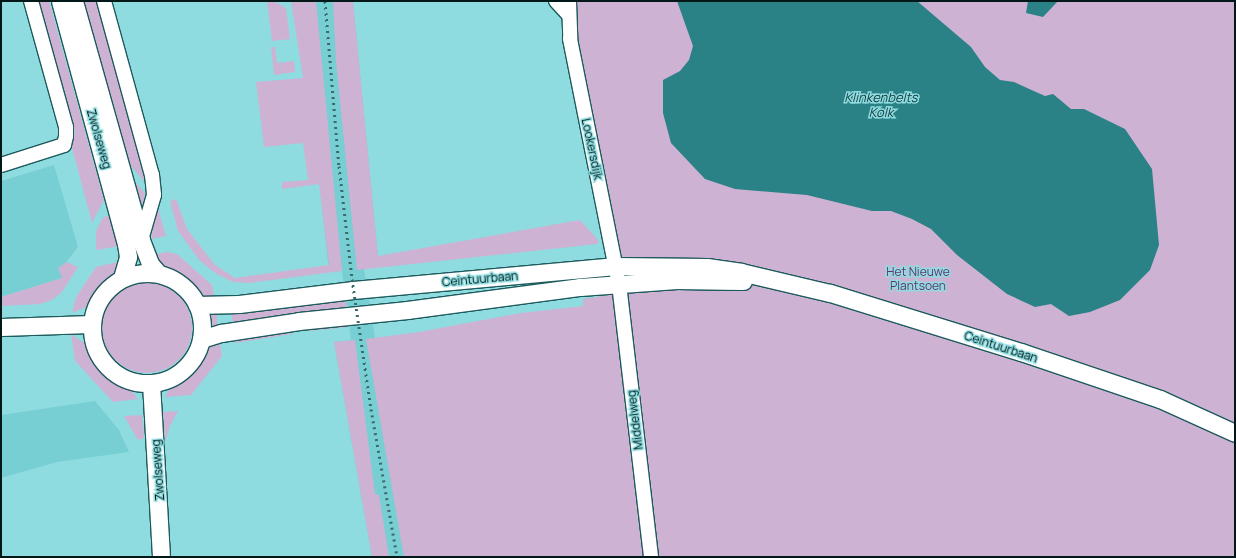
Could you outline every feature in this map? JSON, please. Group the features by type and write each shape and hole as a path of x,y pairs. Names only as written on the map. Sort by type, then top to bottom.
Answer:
{"street":[{"path":"1,165 64,145 66,127 31,1"},
{"name":"Zwolseweg","path":"60,1 126,244 128,257 122,278"},
{"name":"Zwolseweg","path":"74,1 141,240 150,264 159,274"},
{"path":"104,1 152,175 154,195 141,240"},
{"name":"Lookersdijk","path":"556,1 568,7 570,39 619,284"},
{"name":"Ceintuurbaan","path":"197,305 239,304 353,290 616,266 707,267 740,272 830,293 1021,352 1160,399 1235,433"},
{"path":"140,273 159,274 182,285 197,305 201,316 201,339 187,366 171,378 151,383 123,378 108,368 97,352 91,324 100,297 122,278 140,273"},
{"name":"Ceintuurbaan","path":"201,339 221,333 300,321 407,310 619,284 676,280 740,281 762,278"},
{"name":"Middelweg","path":"619,284 651,557"},
{"path":"1,327 91,324"},
{"name":"Zwolseweg","path":"151,383 161,557"}],"shaded area":[{"path":"300,1 353,1 378,256 364,269 375,338 386,337 425,557 372,557 334,342 351,340 342,271 329,272"},
{"path":"54,165 78,247 64,265 62,278 1,297 1,181"},
{"path":"95,401 119,430 129,452 57,462 1,478 1,415"}],"green space":[{"path":"38,1 49,1 104,200 92,223 71,144 75,132"},
{"path":"84,1 98,1 145,169 145,182 129,164"},
{"path":"267,1 274,1 286,8 290,39 272,41"},
{"path":"291,1 316,1 342,271 249,283 233,282 215,273 199,260 178,231 170,201 176,199 187,229 215,265 235,278 329,265 319,184 282,189 282,182 308,180 303,143 264,147 256,82 303,78"},
{"path":"333,1 353,1 378,256 580,220 599,241 597,244 357,270 336,61"},
{"name":"Het Nieuwe Plantsoen","path":"573,1 1235,1 1235,557 404,557 366,339 419,332 521,313 583,306 583,299 628,292 572,22"},
{"path":"271,47 275,47 277,63 294,61 295,72 274,75"},
{"path":"130,177 145,193 139,222"},
{"path":"157,205 166,236 151,239"},
{"path":"113,215 121,246 96,250 96,231 103,217"},
{"path":"167,252 177,254 212,285 215,301 198,293 184,279 163,268 151,255"},
{"path":"122,261 116,274 96,293 86,307 72,313 76,297 96,267"},
{"path":"67,262 78,267 62,292 52,300 40,304 1,306 1,297 62,278 58,268"},
{"path":"147,283 164,287 179,296 188,311 192,328 188,345 179,360 164,369 147,373 130,369 115,360 106,345 102,328 106,311 115,296 130,287"},
{"path":"345,295 347,308 254,319 241,326 233,327 231,308"},
{"path":"206,311 217,311 217,330 206,330"},
{"path":"349,323 349,327 308,331 309,328"},
{"path":"291,330 292,334 235,343 235,336"},
{"path":"71,334 87,345 92,357 108,375 129,388 138,399 113,402 75,361"},
{"path":"219,338 222,356 191,395 165,397 174,381 186,374 209,345"},
{"path":"355,340 375,494 379,495 389,557 372,557 334,342"},
{"path":"178,411 170,426 165,442 163,412"},
{"path":"142,415 144,438 138,440 124,416"}],"water":[{"name":"Klinkenbelts Kolk","path":"677,1 917,1 971,47 985,67 1000,80 1014,82 1045,96 1053,94 1071,109 1084,109 1125,129 1152,169 1159,245 1150,270 1120,300 1090,312 1069,316 1051,304 1035,307 1007,294 957,255 931,229 912,219 891,211 872,211 807,195 735,189 705,179 671,143 663,113 663,80 680,71 689,60 693,46"},
{"path":"1028,1 1058,1 1043,17 1026,13"}],"railway":[{"path":"325,1 339,166 352,279 371,409 397,557"}]}
